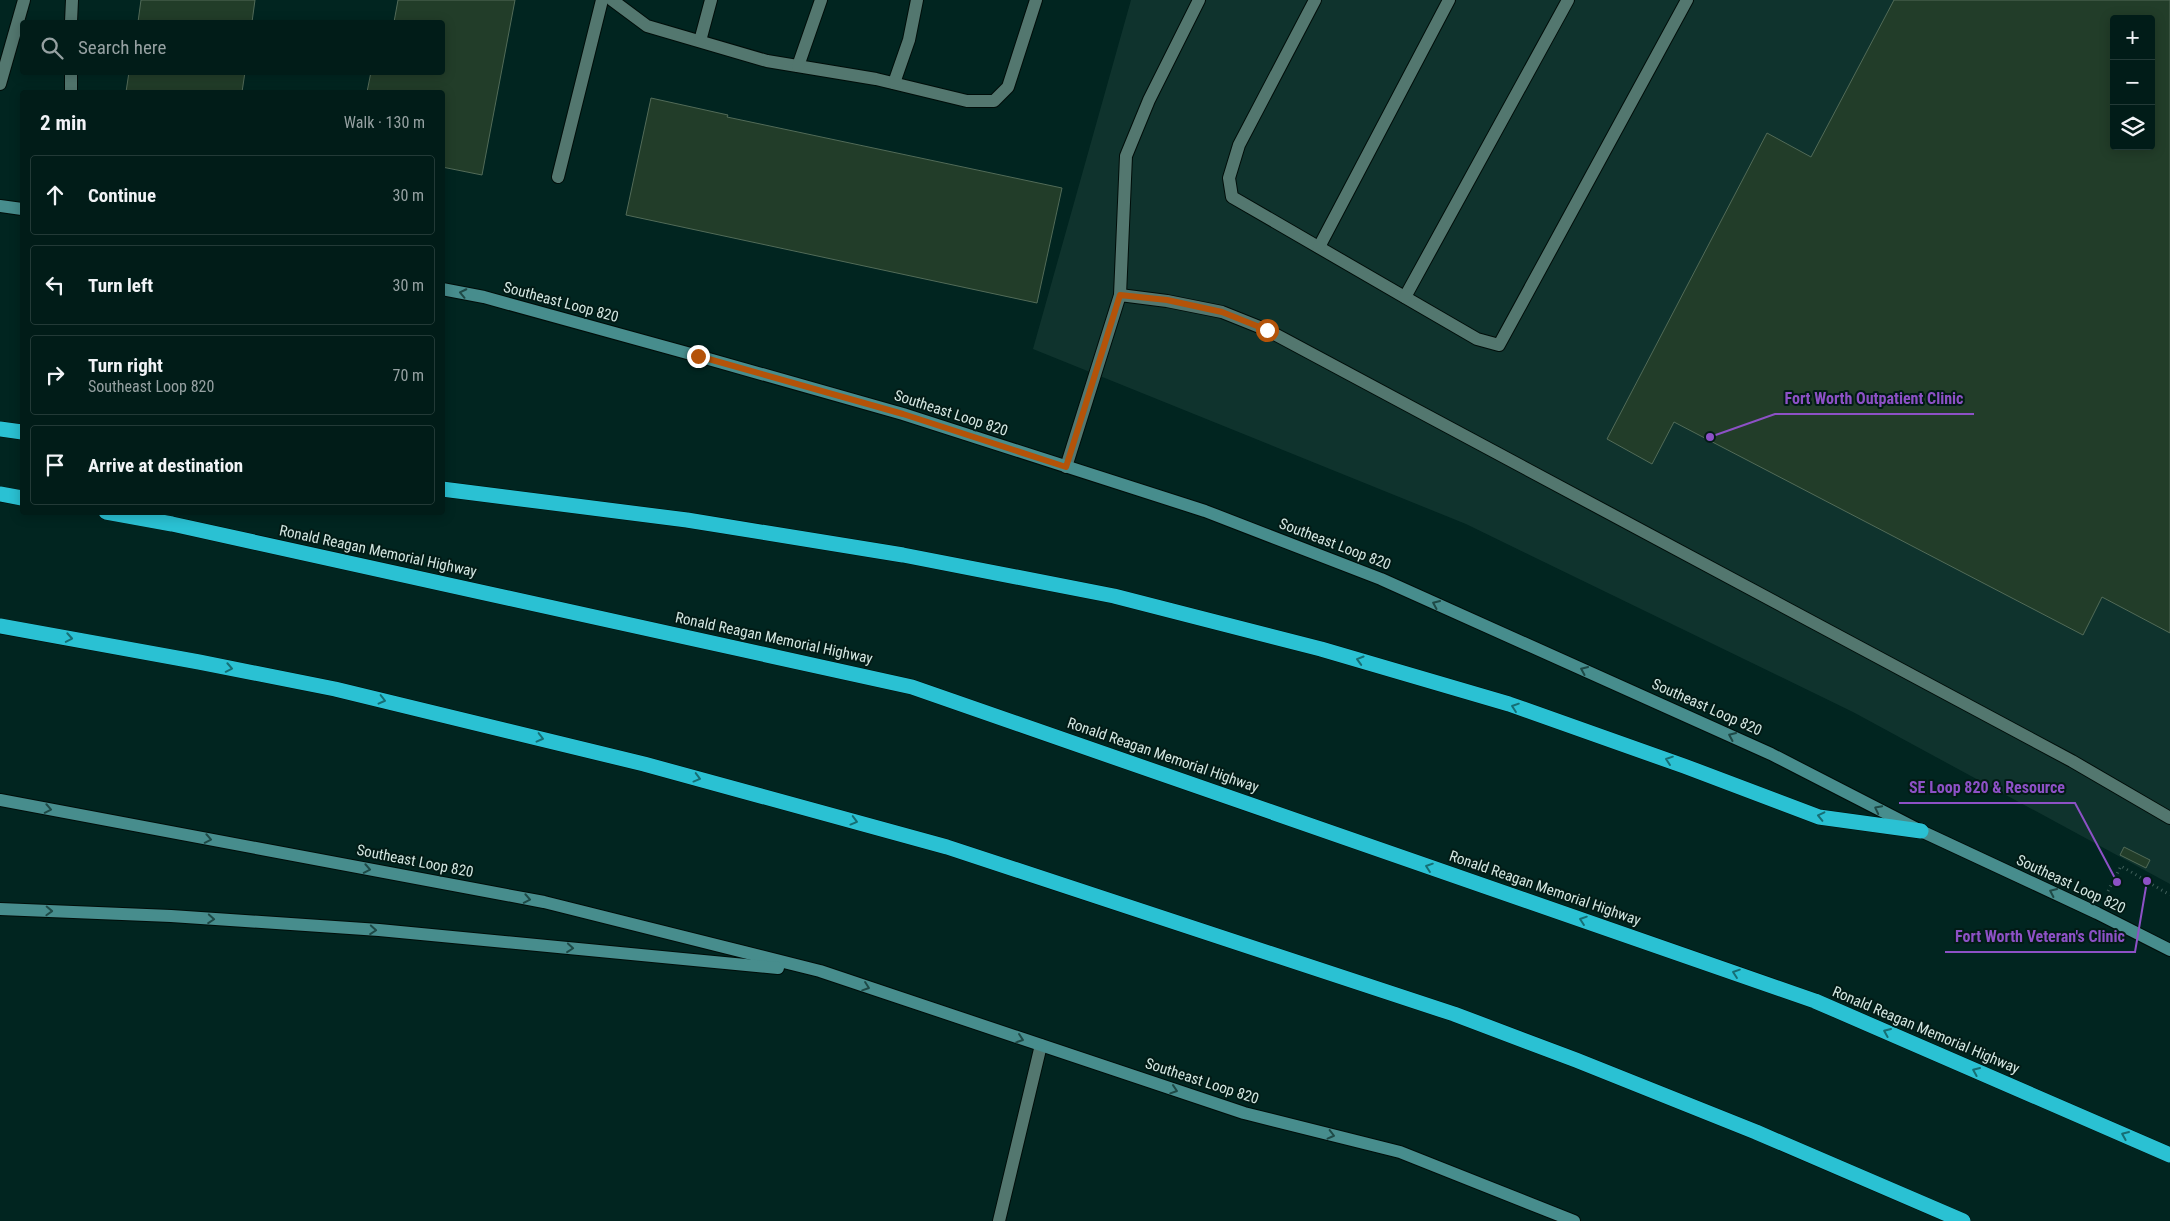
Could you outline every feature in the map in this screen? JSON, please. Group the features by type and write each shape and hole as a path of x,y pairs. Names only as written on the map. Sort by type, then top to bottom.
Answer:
{"highway":[{"path":"0,429 20,432"},
{"path":"445,489 687,520 903,555 1114,596 1321,649 1509,704 1684,766 1819,817 1921,831"},
{"path":"0,494 20,498"},
{"name":"Ronald Reagan Memorial Highway","path":"122,515 172,524 912,687 1815,1001 2170,1155"},
{"path":"0,626 335,688 644,764 946,847 1454,1014 1576,1060 1756,1132 1963,1221"}],"main road":[{"path":"0,206 20,209"},
{"name":"Southeast Loop 820","path":"445,290 484,298 698,356 903,414 1206,511 1381,579 1771,754 1921,831 2097,913 2170,950"},
{"name":"Southeast Loop 820","path":"0,800 544,902 820,972 1244,1113 1400,1152 1574,1221"},
{"name":"Southeast Loop 820","path":"0,910 171,916 379,930 820,972"}],"street":[{"path":"0,84 24,0"},
{"path":"71,20 72,0"},
{"path":"558,177 602,0"},
{"path":"612,0 647,26 700,42 767,61 894,83 967,101 994,101 1008,87 1036,0"},
{"path":"700,42 710,0"},
{"path":"798,66 821,0"},
{"path":"894,83 909,40 917,0"},
{"path":"1066,467 1120,295 1126,156 1149,100 1199,0"},
{"path":"1315,0 1238,145 1229,178 1232,197 1477,339 1498,344 1687,0"},
{"path":"1319,247 1449,0"},
{"path":"1406,298 1568,0"},
{"path":"71,75 71,90"},
{"path":"1120,295 1167,300 1222,312 1267,330 2072,761 2170,818"},
{"path":"999,1221 1041,1045"}],"path":[{"path":"2097,913 2121,866 2170,895"}],"shaded area":[{"path":"1131,0 2170,0 2170,884 1853,712 1466,524 1033,349"}],"building":[{"path":"141,0 255,0 252,20 138,20"},
{"path":"398,0 515,0 482,175 445,168 445,90 367,90 370,75 445,75 445,20 394,20"},
{"path":"1894,0 2170,0 2170,633 2102,597 2083,635 1674,422 1652,464 1607,439 1767,133 1811,157"},
{"path":"129,75 245,75 242,90 126,90"},
{"path":"651,98 728,115 727,117 1062,188 1037,303 626,215"},
{"path":"2124,847 2150,860 2146,868 2120,855"}],"place":[{"name":"Fort Worth Outpatient Clinic","path":"1710,437"},
{"name":"Fort Worth Veteran's Clinic","path":"2147,881"},
{"name":"SE Loop 820 & Resource","path":"2117,882"}],"route":[{"path":"698,356 903,414 1066,467 1120,295 1167,300 1222,312 1267,330"}]}
